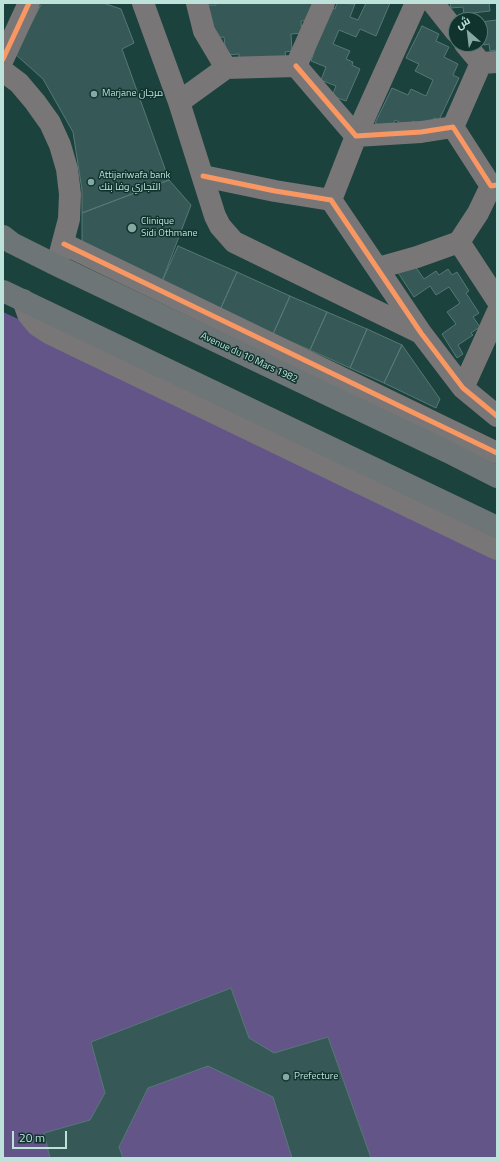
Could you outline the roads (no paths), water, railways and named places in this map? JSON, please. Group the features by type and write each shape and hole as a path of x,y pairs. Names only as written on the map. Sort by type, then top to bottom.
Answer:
{"main road":[{"name":"Avenue du 10 Mars 1982","path":"3,236 12,243 56,265 497,477"},
{"path":"3,291 497,527"}],"street":[{"path":"3,59 29,3"},
{"path":"143,3 179,102 215,216 220,226 234,242 421,333"},
{"path":"197,3 204,31 226,68"},
{"path":"296,66 324,3"},
{"path":"331,200 356,136 416,3"},
{"path":"433,3 448,22"},
{"path":"356,136 421,132 453,126 489,63 475,52"},
{"path":"179,102 226,68 296,66"},
{"path":"296,66 356,136"},
{"path":"3,71 19,83 36,102 50,122 60,145 70,194 69,219 64,244 56,265"},
{"path":"378,268 459,242 494,186 453,126"},
{"path":"202,176 275,191 331,200 421,333 463,388 497,416"},
{"path":"459,242 497,300"},
{"path":"64,244 497,453"},
{"path":"23,300 28,314 49,333 497,549"},
{"path":"463,388 497,313"}],"place":[{"name":"Marjane مرجان","path":"94,94"},
{"name":"Attijariwafa bank التجاري وفا بنك","path":"91,182"},
{"name":"Clinique Sidi Othmane","path":"132,228"},
{"name":"Prefecture","path":"286,1077"}]}
